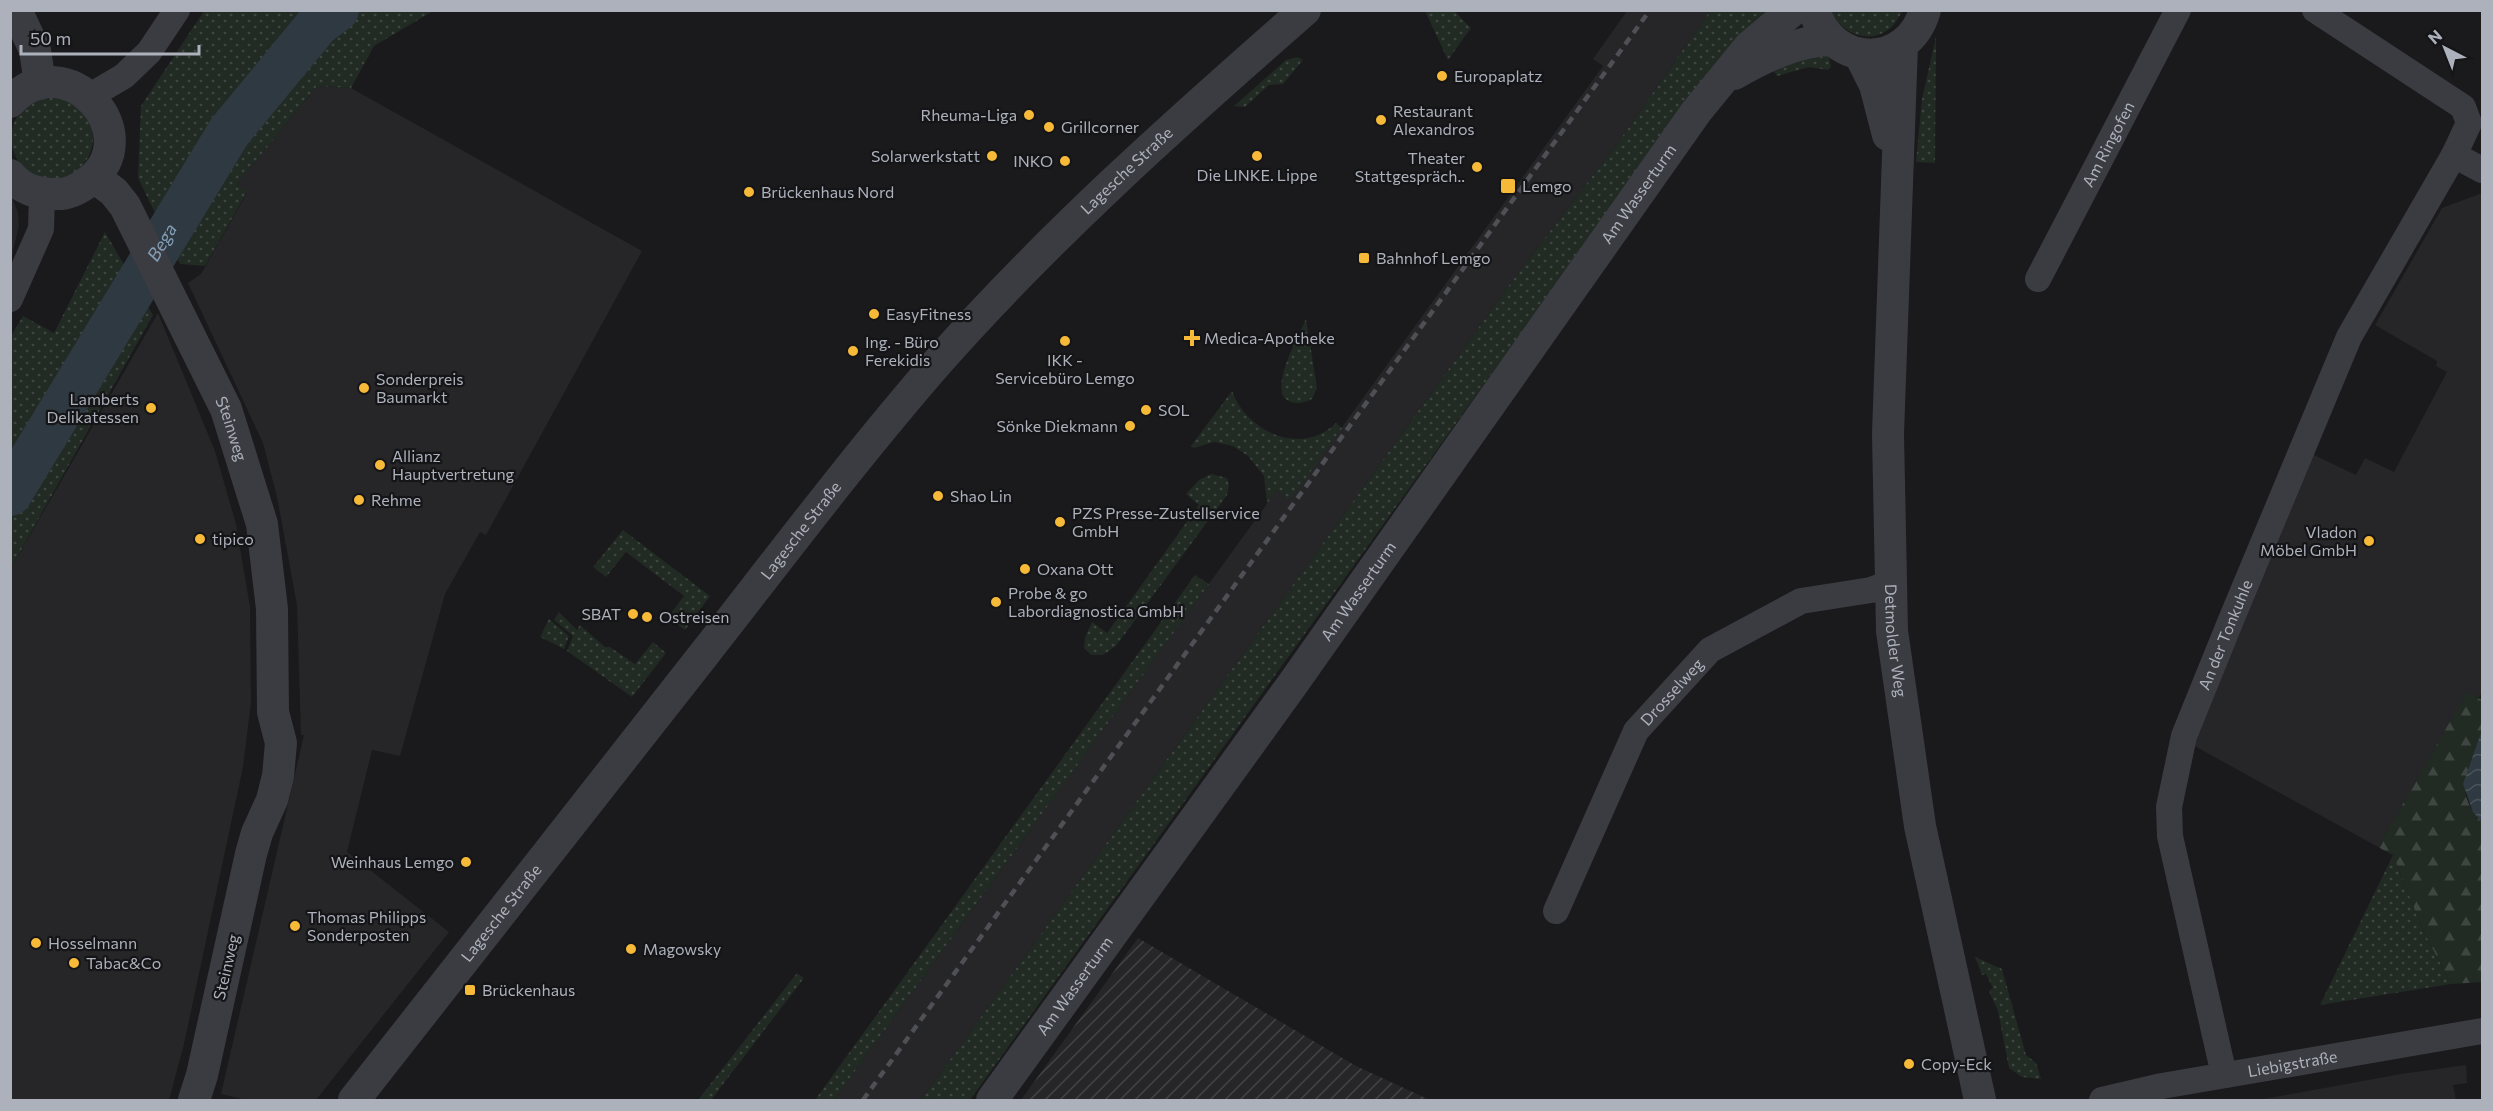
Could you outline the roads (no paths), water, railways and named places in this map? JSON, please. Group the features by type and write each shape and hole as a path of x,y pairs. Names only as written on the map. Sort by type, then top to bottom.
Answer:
{"street":[{"path":"16,10 35,50 40,84"},
{"path":"90,96 124,76 149,52 177,10"},
{"name":"Lagesche Straße","path":"354,1101 840,481 938,362 1019,274 1107,189 1305,10"},
{"name":"Am Wasserturm","path":"992,1101 1298,675 1696,112 1749,47 1792,10"},
{"path":"1814,10 1820,27 1831,40 1860,55 1878,54 1902,45 1916,30 1925,10"},
{"name":"Am Ringofen","path":"2038,279 2178,10"},
{"path":"2315,10 2463,107 2469,123 2454,155 2482,170"},
{"name":"Am Wasserturm","path":"1723,80 1753,63 1807,41 1831,40"},
{"name":"Detmolder Weg","path":"1902,45 1893,242 1888,434 1892,631 1920,826 1980,1101"},
{"name":"Detmolder Weg","path":"1860,55 1875,85 1898,171"},
{"path":"10,102 20,93 40,84 62,83 90,96 105,118 109,133 106,157 94,177 70,192 42,194 20,184 10,175"},
{"name":"An der Tonkuhle","path":"2224,1075 2170,836 2169,807 2184,736 2349,337 2454,155"},
{"name":"Steinweg","path":"94,177 114,192 124,206 226,409 262,524 272,609 273,712 262,747 253,813 257,833 202,1075 194,1101"},
{"path":"10,299 41,229 42,194"},
{"name":"Drosselweg","path":"1556,911 1636,731 1710,650 1801,601 1871,590 1890,583"},
{"name":"Liebigstraße","path":"2102,1101 2224,1075 2482,1031"}],"water":[{"path":"2482,730 2482,822 2473,812 2463,784"}],"waterway":[{"name":"Bega","path":"10,494 229,132 317,25 337,10"}],"railway":[{"path":"863,1100 1650,10"}],"place":[{"name":"Europaplatz","path":"1442,76"},
{"name":"Rheuma-Liga","path":"1029,115"},
{"name":"Restaurant Alexandros","path":"1381,120"},
{"name":"Grillcorner","path":"1049,127"},
{"name":"Solarwerkstatt","path":"992,156"},
{"name":"Die LINKE. Lippe","path":"1257,156"},
{"name":"INKO","path":"1065,161"},
{"name":"Theater Stattgespräch..","path":"1477,167"},
{"name":"Lemgo","path":"1508,186"},
{"name":"Brückenhaus Nord","path":"749,192"},
{"name":"Bahnhof Lemgo","path":"1364,258"},
{"name":"EasyFitness","path":"874,314"},
{"name":"Medica-Apotheke","path":"1192,338"},
{"name":"IKK - Servicebüro Lemgo","path":"1065,341"},
{"name":"Ing. - Büro Ferekidis","path":"853,351"},
{"name":"Sonderpreis Baumarkt","path":"364,388"},
{"name":"Lamberts Delikatessen","path":"151,408"},
{"name":"SOL","path":"1146,410"},
{"name":"Sönke Diekmann","path":"1130,426"},
{"name":"Allianz Hauptvertretung","path":"380,465"},
{"name":"Shao Lin","path":"938,496"},
{"name":"Rehme","path":"359,500"},
{"name":"PZS Presse-Zustellservice GmbH","path":"1060,522"},
{"name":"tipico","path":"200,539"},
{"name":"Vladon Möbel GmbH","path":"2369,541"},
{"name":"Oxana Ott","path":"1025,569"},
{"name":"Probe & go Labordiagnostica GmbH","path":"996,602"},
{"name":"SBAT","path":"633,614"},
{"name":"Ostreisen","path":"647,617"},
{"name":"Weinhaus Lemgo","path":"466,862"},
{"name":"Thomas Philipps Sonderposten","path":"295,926"},
{"name":"Hosselmann","path":"36,943"},
{"name":"Magowsky","path":"631,949"},
{"name":"Tabac&Co","path":"74,963"},
{"name":"Brückenhaus","path":"470,990"},
{"name":"Copy-Eck","path":"1909,1064"}]}
